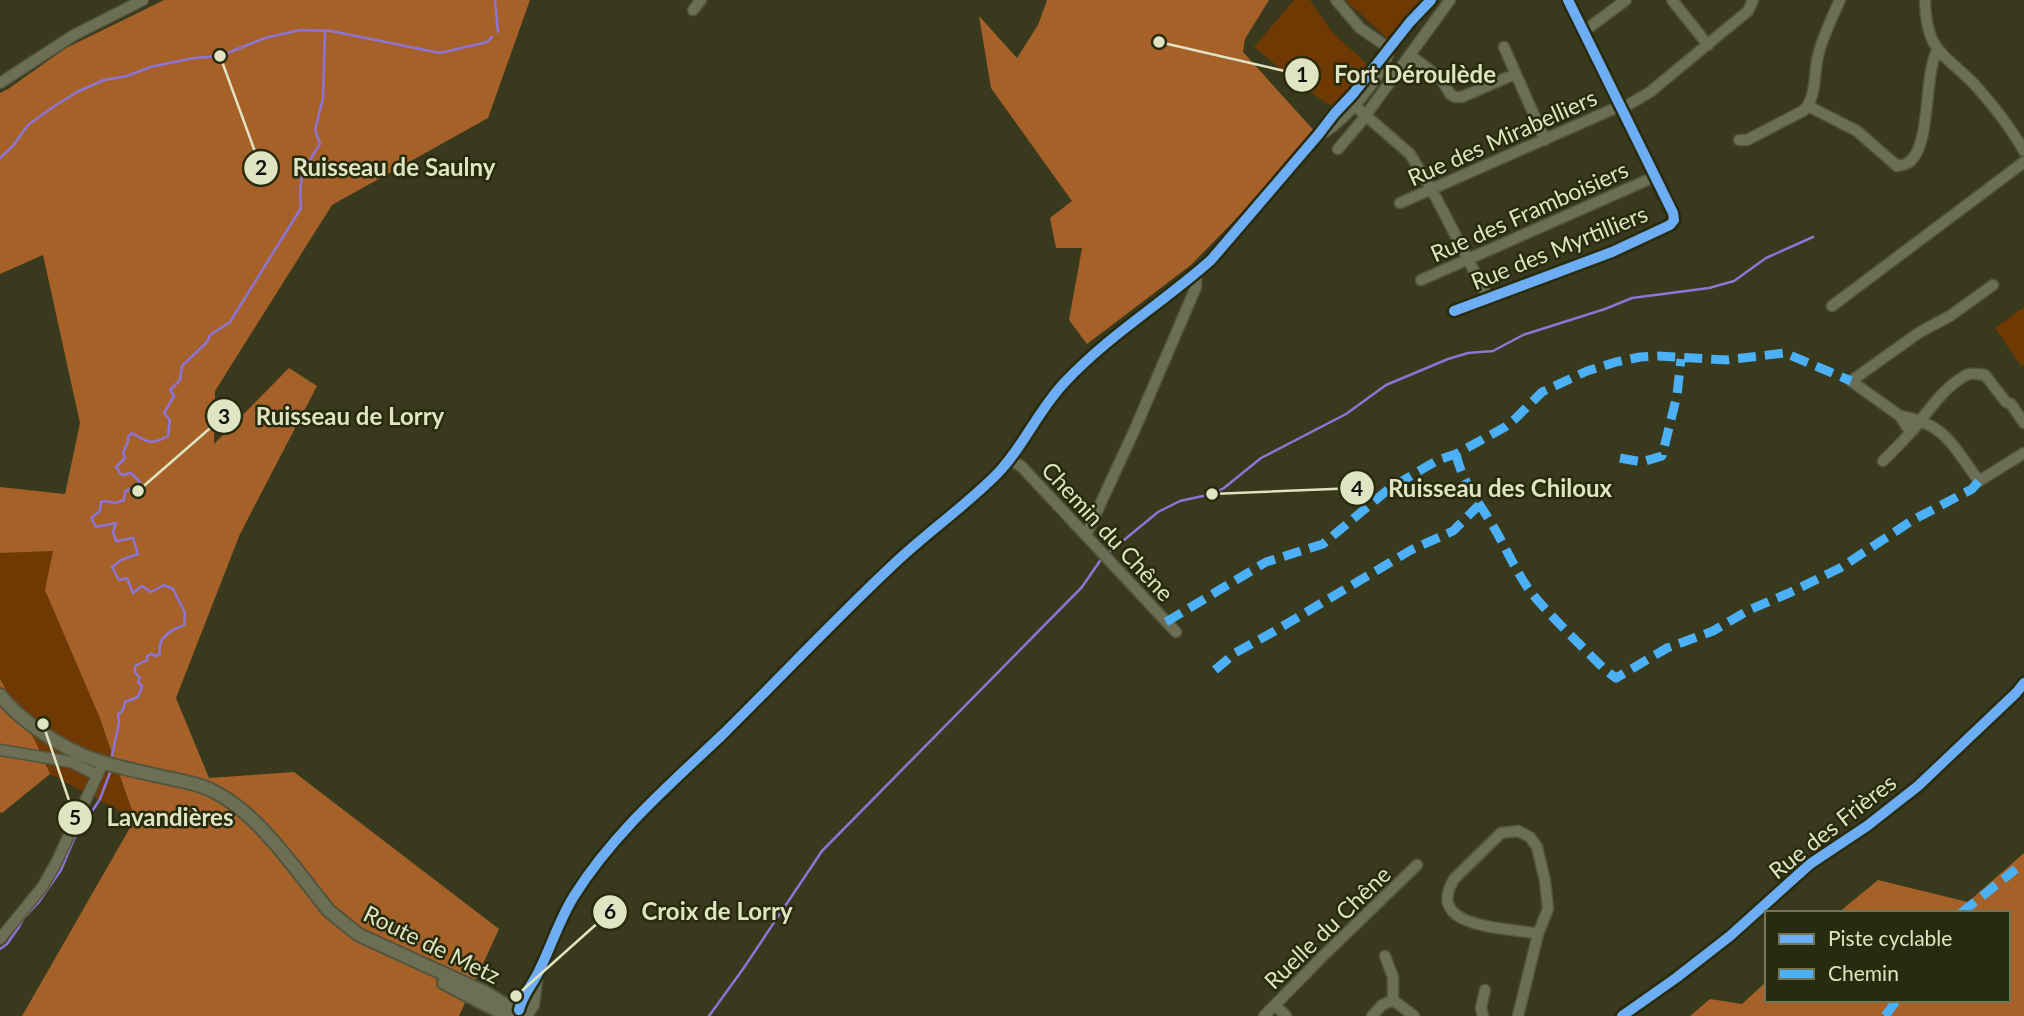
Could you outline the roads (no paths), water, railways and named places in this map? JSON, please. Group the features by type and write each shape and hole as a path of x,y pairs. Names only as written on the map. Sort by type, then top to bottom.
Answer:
{"main road":[{"name":"Route de Metz","path":"0,695 38,730 88,758 200,784 224,796 239,807 270,839 329,911 359,935 484,992 517,1014"}],"street":[{"path":"0,83 74,35 143,0"},
{"path":"693,9 701,0"},
{"path":"1336,0 1360,28 1390,49"},
{"path":"1338,149 1450,0"},
{"path":"1568,0 1656,181"},
{"path":"1583,32 1626,0"},
{"path":"1672,0 1708,45"},
{"name":"Rue des Mirabelliers","path":"1400,203 1628,105 1650,92 1708,45 1748,11 1753,0"},
{"path":"1739,140 1747,140 1808,107 1819,52 1840,0"},
{"path":"1925,0 1928,29 1937,51 1976,86 2024,151"},
{"path":"517,1014 534,1004 538,973 553,935 573,897 626,827 927,533 997,474 1063,383 1132,322 1211,260 1335,113 1351,103 1404,29 1428,2"},
{"path":"1504,47 1545,140"},
{"path":"1808,107 1857,131 1897,166 1908,163 1920,147 1931,68 1937,51"},
{"path":"1409,55 1441,79 1448,92 1455,97 1462,97 1515,74"},
{"path":"1351,103 1410,154 1432,190 1485,292 1490,296"},
{"path":"1832,306 2024,162"},
{"name":"Rue des Myrtilliers","path":"1454,311 1612,252 1670,225 1674,217 1656,181"},
{"name":"Rue des Framboisiers","path":"1421,280 1471,263 1656,181"},
{"path":"1086,535 1196,287 1194,275"},
{"path":"1993,285 1950,316 1920,332 1852,381 1916,426 1931,424 1954,444 1979,481 2024,453"},
{"path":"1883,461 1942,394 1964,376 1976,373 1985,375 2024,423"},
{"name":"Chemin du Chêne","path":"1010,459 1022,467 1176,632"},
{"name":"Rue des Frières","path":"1622,1016 1730,936 1810,864 1867,826 1918,786 2016,694 2024,683"},
{"path":"0,750 71,762 97,775"},
{"path":"0,939 43,886 97,775 109,764"},
{"path":"1518,1016 1538,934 1548,909 1542,862 1537,847 1530,838 1518,831 1510,831 1502,834 1454,878 1448,903 1455,914 1471,923 1538,934"},
{"name":"Ruelle du Chêne","path":"1264,1016 1417,865"},
{"path":"1385,956 1393,977 1393,1000"},
{"path":"1483,1016 1481,1008 1485,990"},
{"path":"1372,1016 1382,1005 1393,1000"},
{"path":"1393,1000 1414,1016"}],"waterway":[{"path":"495,0 498,32"},
{"path":"0,158 28,125 77,92 104,80 127,76 150,67 220,56 265,38 300,30 331,31 440,53 487,42 492,37"},
{"path":"111,760 119,723 118,715 125,702 138,697 142,686 138,682 140,678 135,672 135,666 147,660 147,656 160,654 162,639 184,625 185,613 173,589 164,585 151,592 142,586 133,593 127,578 119,580 112,567 121,560 138,554 133,538 116,541 113,532 116,523 96,527 91,518 100,511 101,502 115,503 124,500 125,491 138,491 140,482 131,473 122,475 116,467 125,458 123,453 128,437 132,433 146,441 154,442 168,436 170,420 164,413 174,396 170,390 180,380 182,366 207,342 210,335 230,322 301,208 300,189 303,174 320,144 315,130 323,98 325,31"},
{"path":"1107,554 1158,512 1180,501 1212,494 1224,488 1261,458 1346,414 1386,385 1448,359 1468,353 1493,351 1523,335 1632,298 1709,288 1734,281 1766,258 1813,237"},
{"path":"709,1016 822,851 1082,587 1102,558"},
{"path":"0,949 7,944 61,870 74,839 100,799 111,770"}],"place":[{"name":"Fort Déroulède","path":"1159,42"},
{"name":"Ruisseau de Saulny","path":"220,56"},
{"name":"Ruisseau de Lorry","path":"138,491"},
{"name":"Ruisseau des Chiloux","path":"1212,494"},
{"name":"Lavandières","path":"43,724"},
{"name":"Croix de Lorry","path":"516,996"}]}
